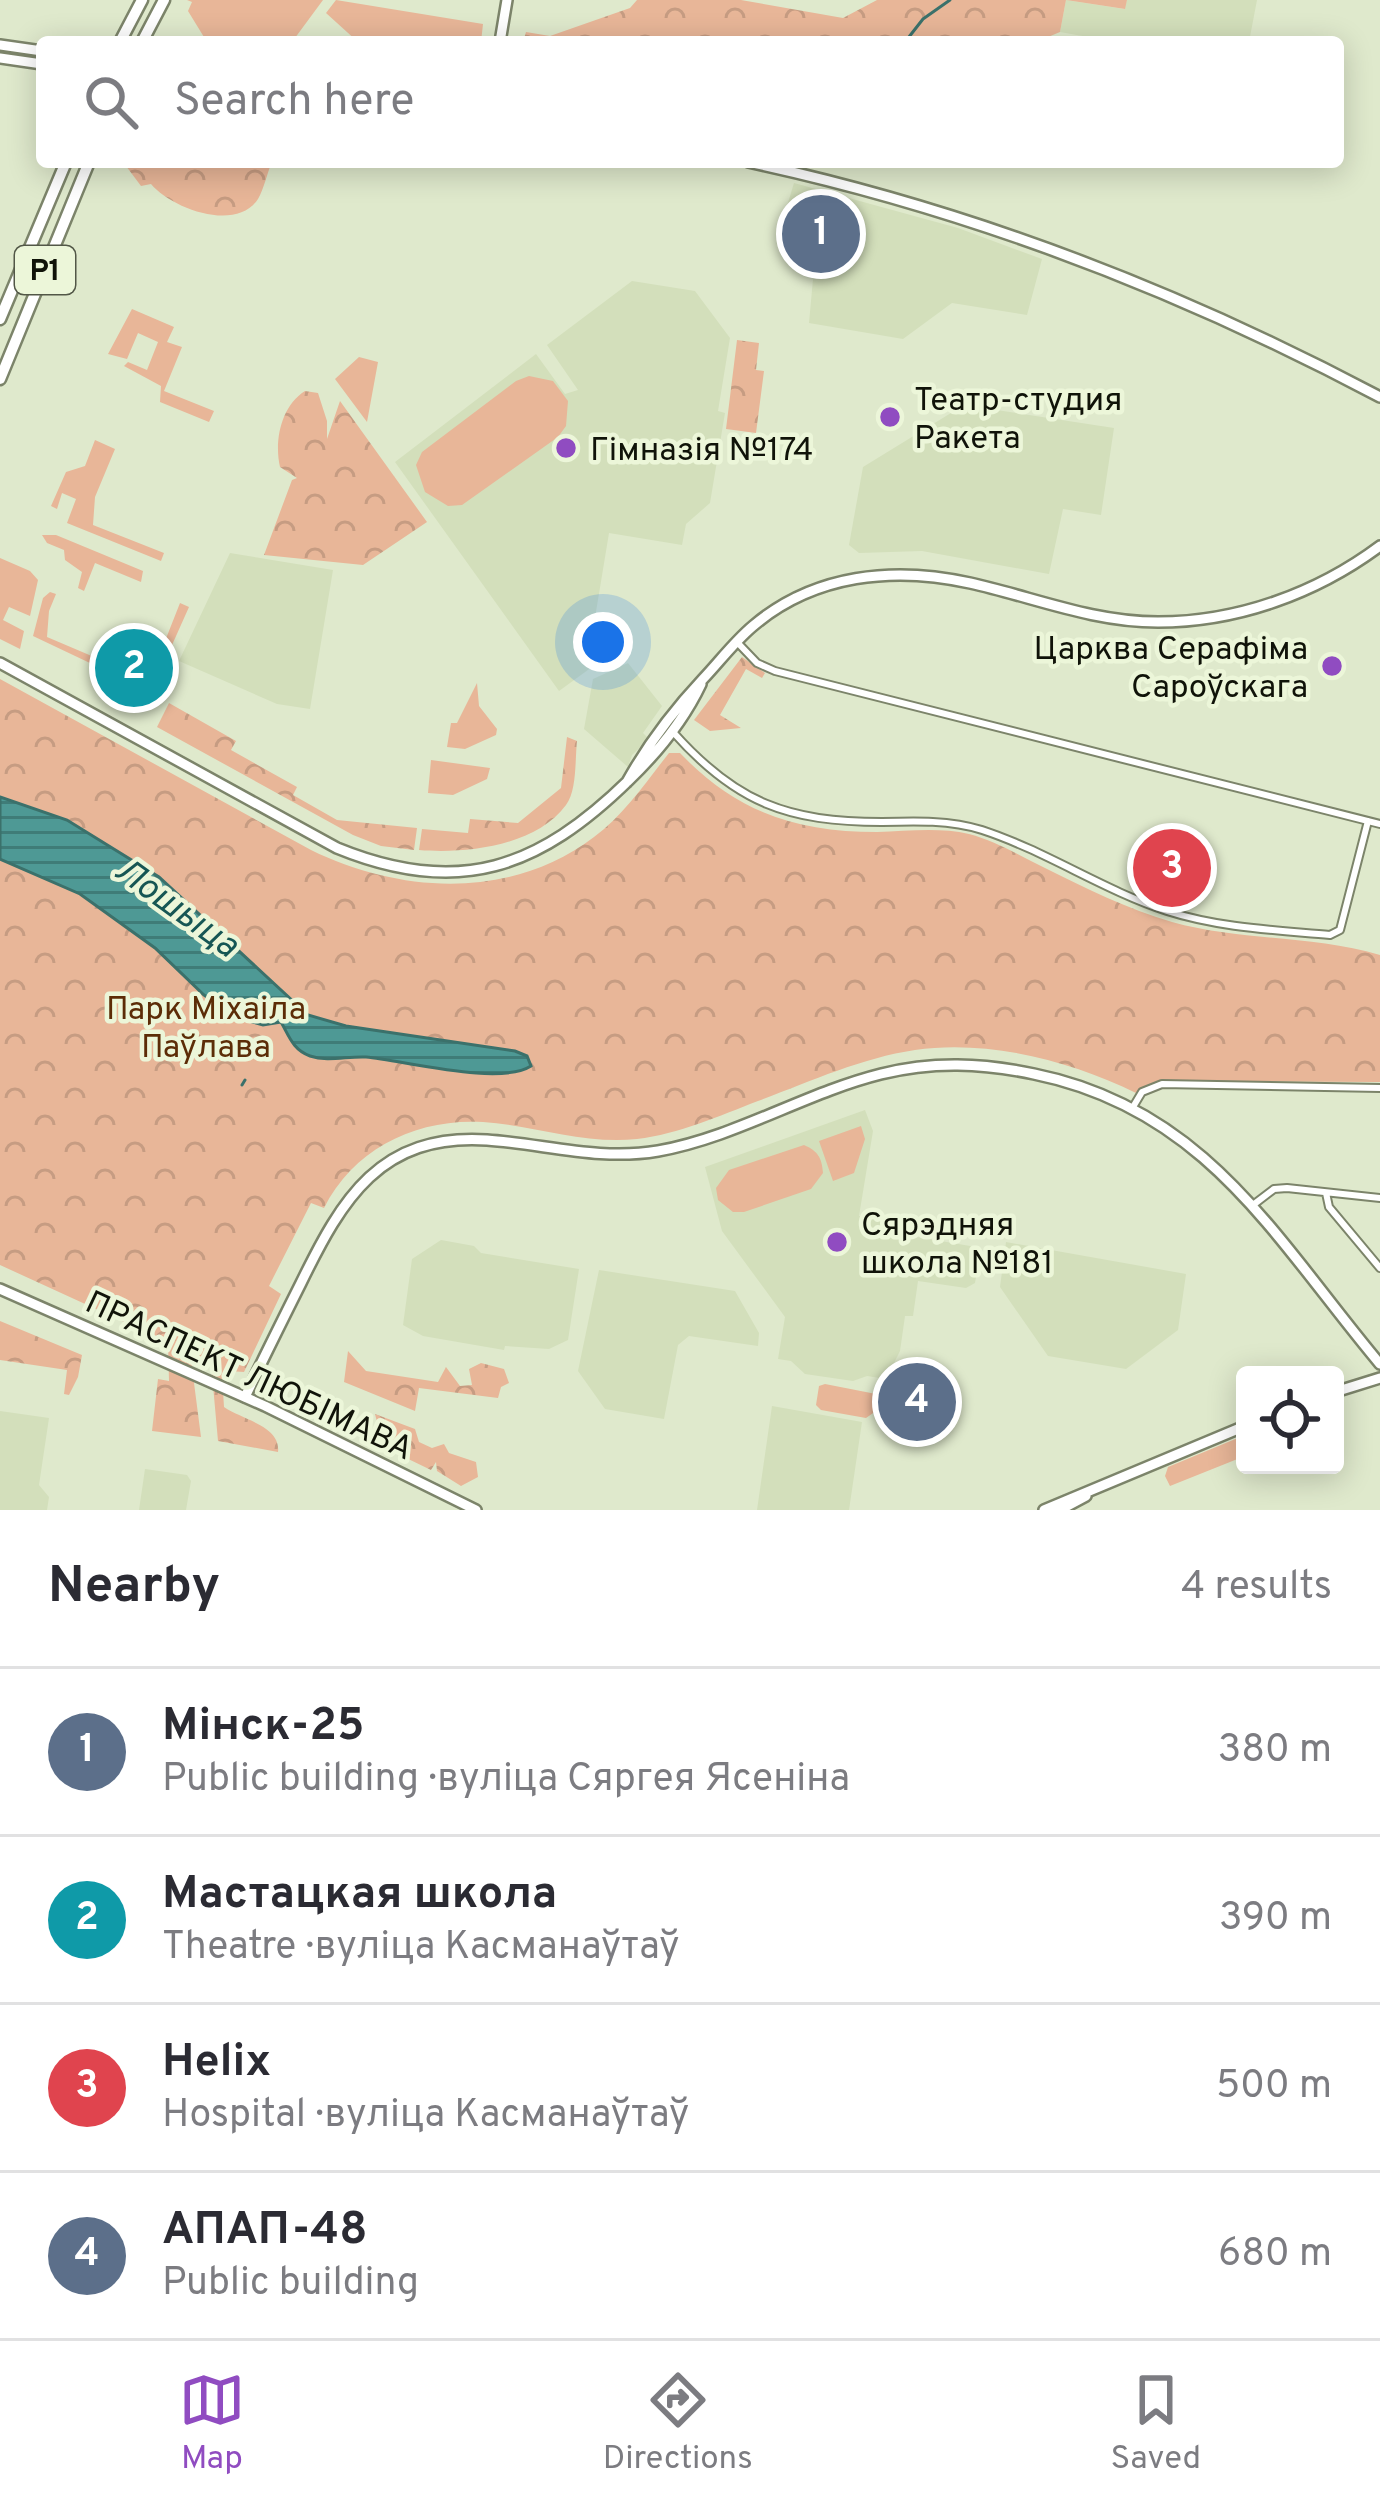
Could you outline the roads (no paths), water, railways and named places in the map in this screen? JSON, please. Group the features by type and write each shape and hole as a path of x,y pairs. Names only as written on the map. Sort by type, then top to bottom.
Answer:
{"main road":[{"path":"123,36 142,0"},
{"path":"145,36 164,0"},
{"path":"152,36 153,19"},
{"name":"Р1","path":"0,319 63,168"},
{"name":"Р1","path":"0,379 87,168"}],"street":[{"path":"501,36 507,0"},
{"path":"0,45 36,59"},
{"path":"0,58 36,61"},
{"path":"773,168 868,191 989,229 1202,310 1380,397"},
{"path":"0,663 337,848 377,864 406,869 470,870 530,854 578,828 627,782 736,641 772,612 841,581 876,574 945,578 1089,615 1157,622 1216,616 1278,601 1321,583 1380,546"},
{"path":"736,641 757,663 775,671 1380,824"},
{"path":"668,727 738,793 781,811 837,822 934,821 980,830 1135,899 1213,923 1330,935 1342,926 1368,821"},
{"path":"245,1397 345,1200 384,1164 417,1147 463,1139 601,1155 658,1150 699,1141 853,1082 934,1065 986,1066 1058,1079 1095,1089 1132,1107 1193,1150 1253,1205 1380,1364"},
{"path":"1132,1107 1142,1092 1162,1084 1380,1088"},
{"path":"1253,1205 1274,1190 1380,1198"},
{"path":"1327,1193 1329,1207 1380,1268"},
{"name":"ПРАСПЕКТ ЛЮБІМАВА","path":"0,1289 245,1397 476,1510"},
{"path":"1344,1388 1380,1378"},
{"path":"1044,1510 1236,1430"},
{"path":"1060,1510 1112,1482"}],"water":[{"name":"Лошыца","path":"0,797 67,820 159,877 308,1015 346,1026 515,1051 527,1056 531,1066 517,1072 476,1073 366,1057 324,1059 304,1053 281,1022 263,1025 238,1018 204,995 155,948 80,894 0,859"}],"waterway":[{"path":"910,36 923,19 950,0"},
{"path":"242,1085 245,1080"}],"place":[{"name":"Мінск-25","path":"821,234"},
{"name":"Театр-студия Ракета","path":"890,417"},
{"name":"Гімназія №174","path":"566,448"},
{"name":"Царква Серафіма Сароўскага","path":"1332,666"},
{"name":"Мастацкая школа","path":"134,668"},
{"name":"Helix","path":"1172,868"},
{"name":"Сярэдняя школа №181","path":"837,1242"},
{"name":"АПАП-48","path":"917,1402"}],"park label":[{"name":"Парк Міхаіла Паўлава","path":"206,1026"}]}
